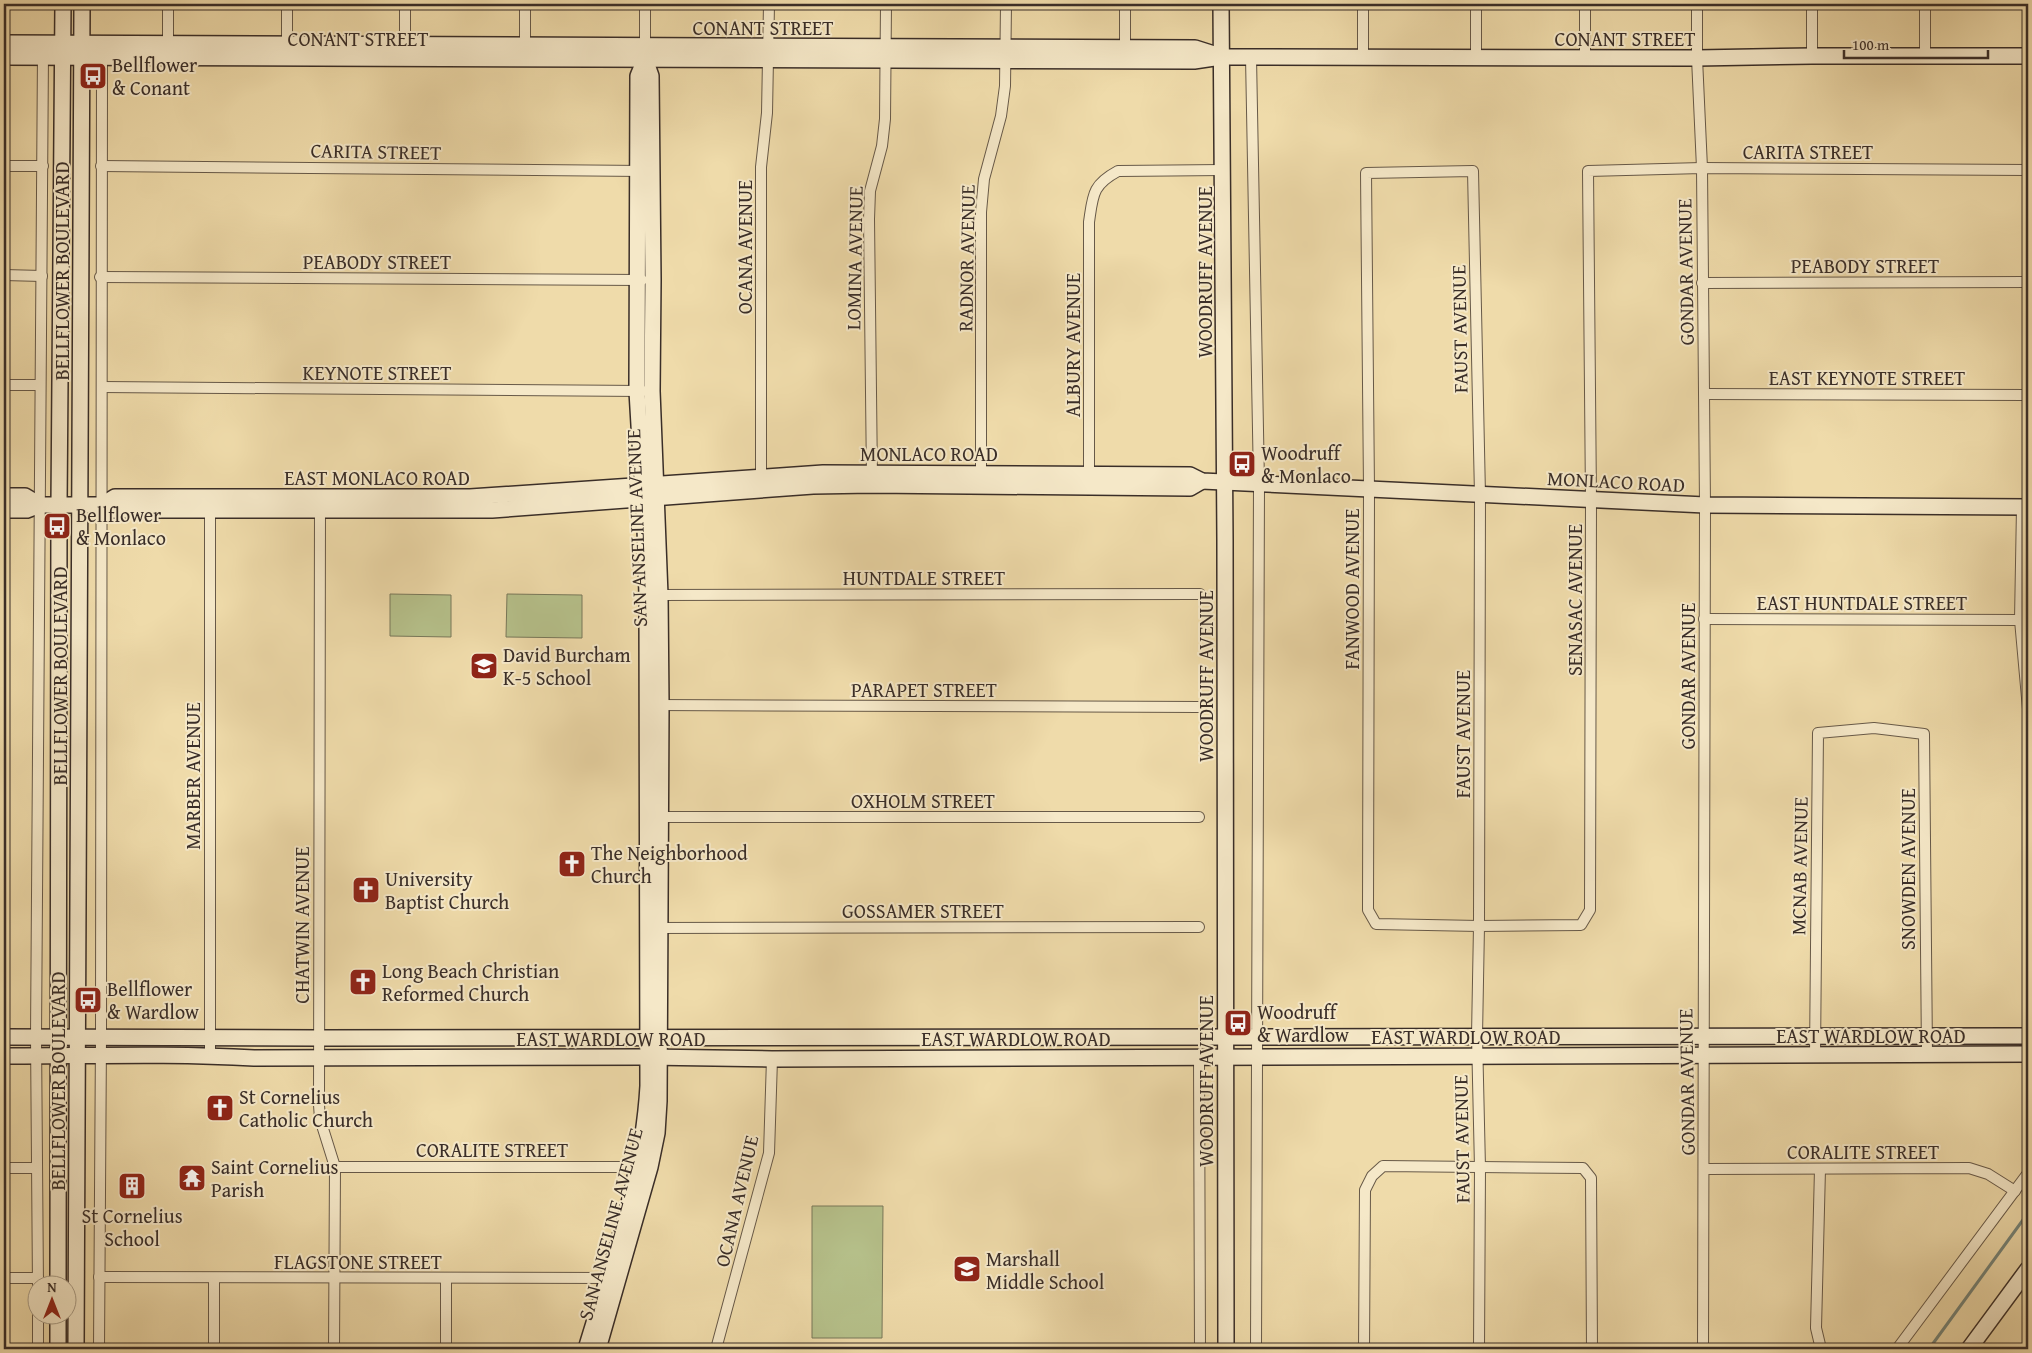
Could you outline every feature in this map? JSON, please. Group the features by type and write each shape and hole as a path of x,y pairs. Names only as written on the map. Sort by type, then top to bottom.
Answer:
{"main road":[{"name":"BELLFLOWER BOULEVARD","path":"58,1276 59,505 63,4"},
{"name":"BELLFLOWER BOULEVARD","path":"76,1349 82,4"},
{"name":"WOODRUFF AVENUE","path":"1221,4 1226,1349"},
{"name":"CONANT STREET","path":"4,43 43,50"},
{"name":"CONANT STREET","path":"4,56 43,50 1125,54 1194,62 1221,57 1697,58 2028,56"},
{"name":"SAN ANSELINE AVENUE","path":"644,391 653,280 638,76 645,53"},
{"name":"SAN ANSELINE AVENUE","path":"598,1349 613,1278 644,1167 646,1118 654,1037 654,596 637,280 644,171"},
{"name":"MONLACO ROAD","path":"649,491 872,478 1089,481 1190,475 1202,481 1705,505 2025,507"},
{"name":"EAST MONLACO ROAD","path":"4,510 27,510 40,505 102,505 115,510 210,504 320,504 649,491"},
{"path":"4,496 24,496 40,505"},
{"name":"EAST WARDLOW ROAD","path":"4,1037 2028,1036"},
{"path":"428,1038 428,1058"},
{"path":"536,1038 537,1057"},
{"name":"EAST WARDLOW ROAD","path":"4,1056 101,1054 210,1055 254,1058 653,1057 772,1059 2028,1054"},
{"path":"1969,1349 2028,1269"},
{"name":"SAN ANSELINE AVENUE","path":"586,1349 613,1278"},
{"path":"58,1326 58,1349"}],"street":[{"path":"168,4 168,50"},
{"path":"287,4 287,51"},
{"path":"405,4 405,52"},
{"path":"525,4 525,52"},
{"name":"SAN ANSELINE AVENUE","path":"645,4 645,53"},
{"name":"OCANA AVENUE","path":"761,483 761,167 767,113 769,4"},
{"name":"LOMINA AVENUE","path":"872,478 869,219 870,191 882,146 885,119 886,4"},
{"name":"RADNOR AVENUE","path":"981,480 981,212 984,179 1002,116 1006,86 1006,4"},
{"path":"1125,4 1125,54"},
{"path":"1363,4 1363,57"},
{"path":"1476,4 1476,58"},
{"path":"1585,4 1585,57"},
{"name":"GONDAR AVENUE","path":"1697,4 1697,58 1702,168 1702,283 1705,394 1703,1037 1705,1169 1703,1349"},
{"path":"1812,4 1812,56"},
{"path":"1925,4 1925,56"},
{"name":"BELLFLOWER BOULEVARD","path":"38,1276 36,1037 43,50"},
{"name":"BELLFLOWER BOULEVARD","path":"98,1349 101,1054 102,387 100,277 102,50"},
{"path":"1251,57 1260,483 1256,1349"},
{"path":"4,166 43,166"},
{"name":"CARITA STREET","path":"101,166 644,171"},
{"name":"CARITA STREET","path":"1588,171 1702,168 2028,170"},
{"name":"ALBURY AVENUE","path":"1089,481 1089,222 1094,191 1104,178 1118,171 1223,170"},
{"name":"FAUST AVENUE","path":"1421,171 1473,170 1480,495 1477,1036 1480,1168 1479,1349"},
{"name":"FANWOOD AVENUE","path":"1421,171 1366,173 1369,489 1368,910 1376,924 1479,926"},
{"name":"SENASAC AVENUE","path":"1479,926 1580,925 1590,910 1592,500 1588,171"},
{"path":"4,276 42,276"},
{"name":"PEABODY STREET","path":"100,277 653,280"},
{"name":"PEABODY STREET","path":"1702,283 2028,282"},
{"path":"4,385 40,385"},
{"name":"KEYNOTE STREET","path":"102,387 644,391"},
{"name":"EAST KEYNOTE STREET","path":"1705,394 2028,395"},
{"name":"MARBER AVENUE","path":"210,504 210,1055"},
{"name":"CHATWIN AVENUE","path":"320,504 320,1119 335,1166 334,1349"},
{"path":"2025,507 2020,620 2028,709"},
{"name":"HUNTDALE STREET","path":"654,596 1200,594"},
{"name":"EAST HUNTDALE STREET","path":"1704,619 2020,620"},
{"name":"PARAPET STREET","path":"655,706 1200,707"},
{"name":"SNOWDEN AVENUE","path":"1874,728 1924,734 1927,1055"},
{"name":"MCNAB AVENUE","path":"1815,1055 1818,733 1874,728"},
{"name":"OXHOLM STREET","path":"654,817 1199,817"},
{"name":"GOSSAMER STREET","path":"654,928 1199,927"},
{"name":"WOODRUFF AVENUE","path":"1199,1058 1200,1349"},
{"name":"OCANA AVENUE","path":"716,1349 769,1153 772,1059"},
{"name":"CORALITE STREET","path":"335,1166 644,1167"},
{"path":"1364,1349 1365,1190 1372,1176 1383,1166 1583,1168 1592,1178 1592,1349"},
{"path":"4,1168 36,1168"},
{"name":"CORALITE STREET","path":"1705,1169 1969,1168 1988,1174 2015,1191"},
{"path":"1820,1169 1816,1328 1821,1349"},
{"path":"1897,1349 2028,1173"},
{"name":"FLAGSTONE STREET","path":"99,1277 214,1279 613,1278"},
{"path":"4,1278 28,1281"},
{"path":"446,1278 446,1349"},
{"path":"214,1279 214,1349"},
{"path":"38,1326 38,1349"}],"green space":[{"path":"390,594 451,595 451,637 390,636"},
{"path":"507,594 582,595 582,638 506,637"},
{"path":"812,1206 883,1206 882,1338 812,1338"}],"waterway":[{"path":"1929,1349 2028,1213"}],"place":[{"name":"Bellflower & Conant","path":"93,76"},
{"name":"Woodruff & Monlaco","path":"1242,464"},
{"name":"Bellflower & Monlaco","path":"57,526"},
{"name":"David Burcham K-5 School","path":"484,666"},
{"name":"The Neighborhood Church","path":"572,864"},
{"name":"University Baptist Church","path":"366,890"},
{"name":"Long Beach Christian Reformed Church","path":"363,982"},
{"name":"Bellflower & Wardlow","path":"88,1000"},
{"name":"Woodruff & Wardlow","path":"1238,1023"},
{"name":"St Cornelius Catholic Church","path":"220,1108"},
{"name":"Saint Cornelius Parish","path":"192,1178"},
{"name":"St Cornelius School","path":"132,1186"},
{"name":"Marshall Middle School","path":"967,1269"}]}
